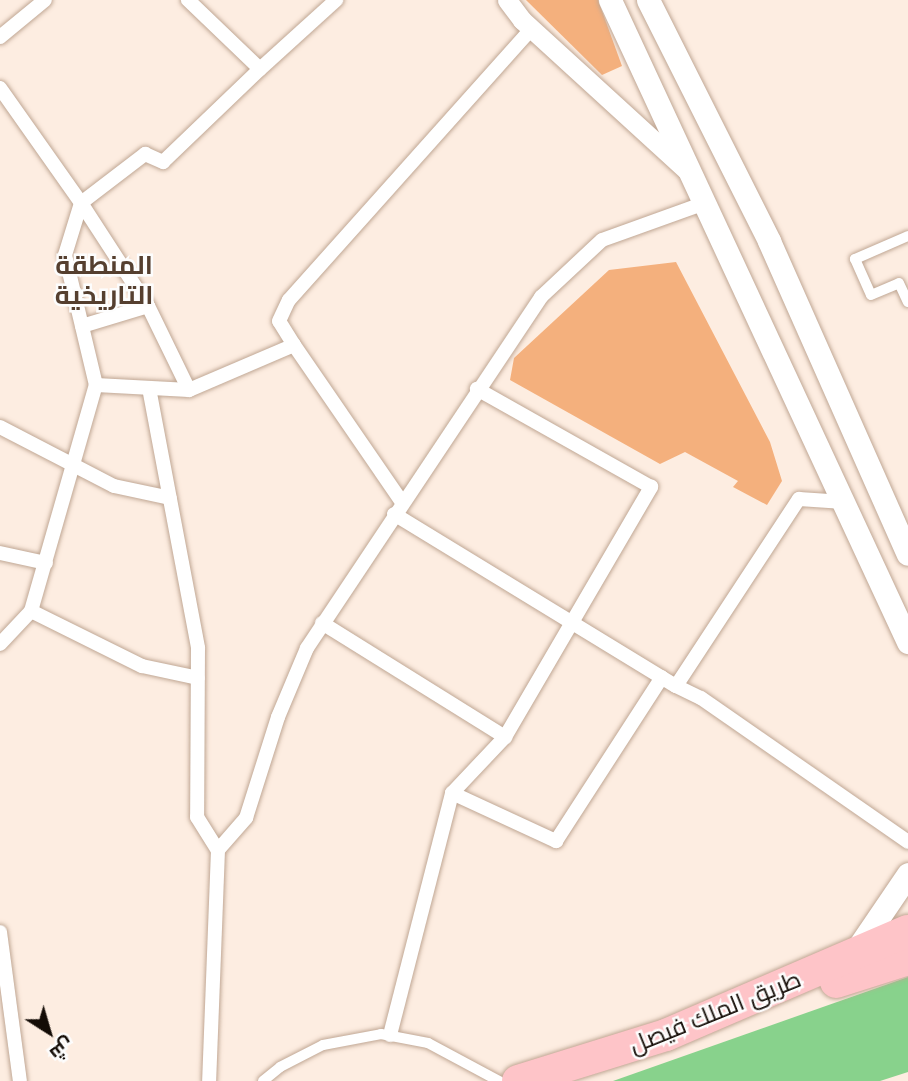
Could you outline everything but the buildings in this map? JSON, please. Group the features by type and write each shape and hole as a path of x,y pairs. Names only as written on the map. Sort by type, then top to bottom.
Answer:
{"highway":[{"name":"طريق الملك فيصل","path":"518,1081 666,1035 908,931"},
{"path":"666,1035 908,959"}],"street":[{"path":"0,37 45,0"},
{"path":"188,0 260,69"},
{"path":"0,644 31,611 76,466 96,385 65,255 81,203 145,154 163,162 336,0"},
{"path":"506,0 531,28 694,177"},
{"path":"610,0 908,642"},
{"path":"648,0 769,240 908,554"},
{"path":"531,28 289,300 279,321 398,508 676,686 701,698 908,842"},
{"path":"0,88 81,203 148,306 190,390"},
{"path":"218,850 246,818 278,717 307,648 477,389 541,297 602,240 705,203"},
{"path":"82,326 148,306"},
{"path":"96,385 190,390 293,345"},
{"path":"149,388 198,648 197,817 218,850 209,1081"},
{"path":"390,1035 452,793 505,737 651,486 477,389"},
{"path":"0,427 114,486 170,498"},
{"path":"676,686 799,499 844,502"},
{"path":"0,553 46,563"},
{"path":"31,611 142,666 198,678"},
{"path":"322,623 505,737"},
{"path":"452,793 556,841 662,677"},
{"path":"853,955 908,874"},
{"path":"0,932 2,965 20,1081"}],"lane":[{"path":"908,236 855,259 871,295 899,283 908,302"},
{"path":"263,1081 280,1067 323,1045 354,1037 390,1035 428,1043 499,1081"}],"green space":[{"path":"908,977 908,1072 880,1081 613,1081"}],"district":[{"name":"المنطقة التاريخية","path":"104,281"}]}
